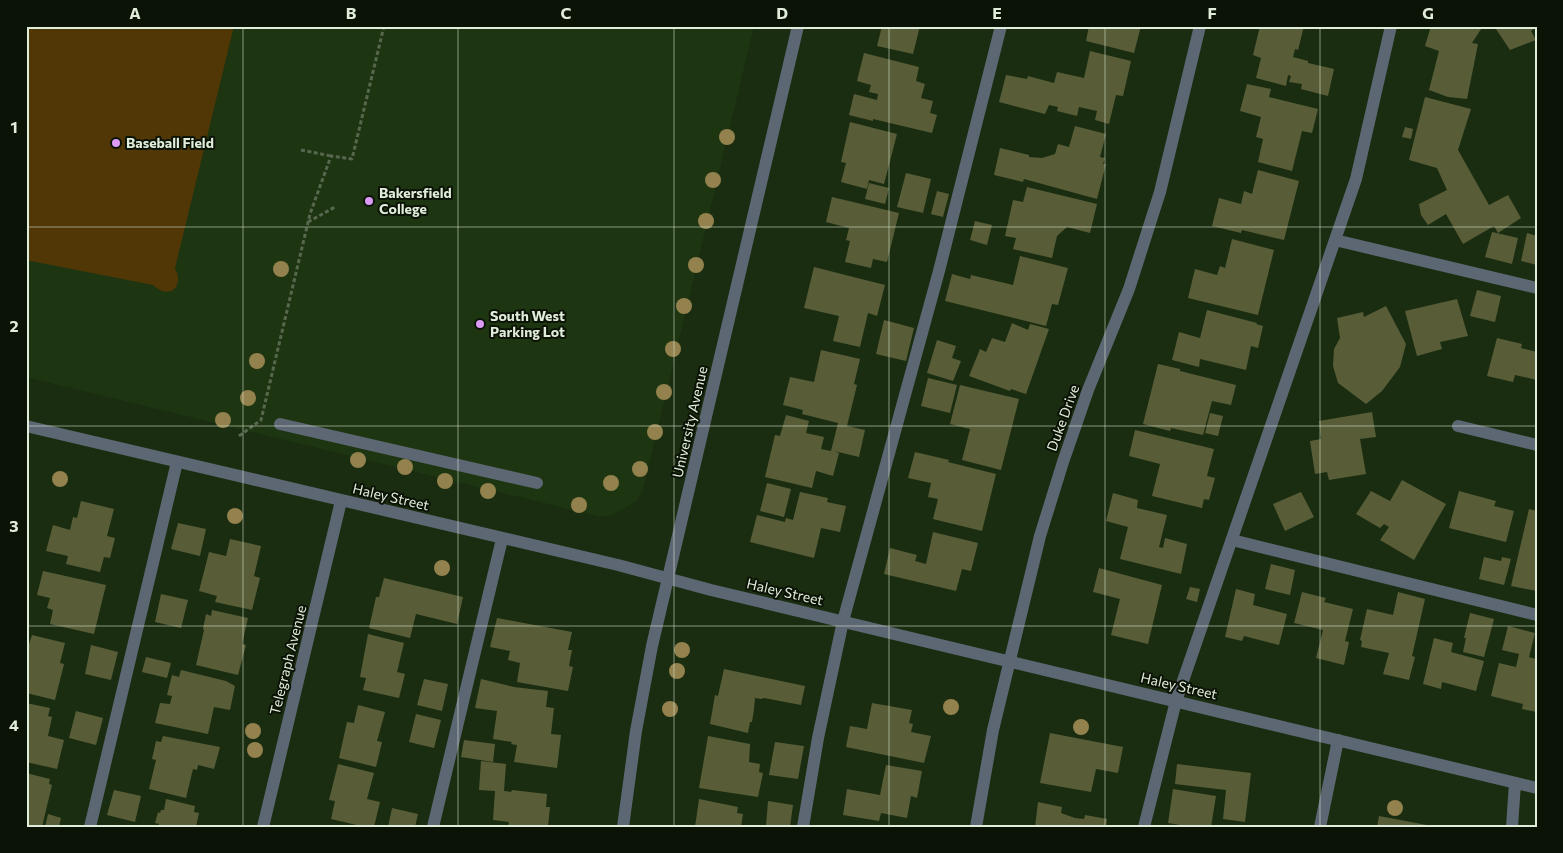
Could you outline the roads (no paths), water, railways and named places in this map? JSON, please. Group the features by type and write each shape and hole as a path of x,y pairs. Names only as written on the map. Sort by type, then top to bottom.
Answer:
{"street":[{"name":"University Avenue","path":"623,827 636,731 652,646 798,26"},
{"path":"803,827 818,738 843,620 939,271 1001,26"},
{"name":"Duke Drive","path":"976,827 993,730 1040,536 1088,390 1129,289 1160,192 1200,26"},
{"path":"1144,827 1176,701 1356,179 1391,26"},
{"path":"1335,240 1537,288"},
{"path":"280,424 536,483"},
{"name":"Haley Street","path":"26,426 668,578 711,590 843,620 1537,788"},
{"path":"1458,426 1537,445"},
{"path":"90,827 177,462"},
{"name":"Telegraph Avenue","path":"263,827 341,501"},
{"path":"432,827 502,539"},
{"path":"1232,540 1537,615"},
{"path":"1320,827 1338,740"},
{"path":"1512,827 1516,783"}],"place":[{"name":"Baseball Field","path":"116,143"},
{"name":"Bakersfield College","path":"369,201"},
{"name":"South West Parking Lot","path":"480,324"}]}
